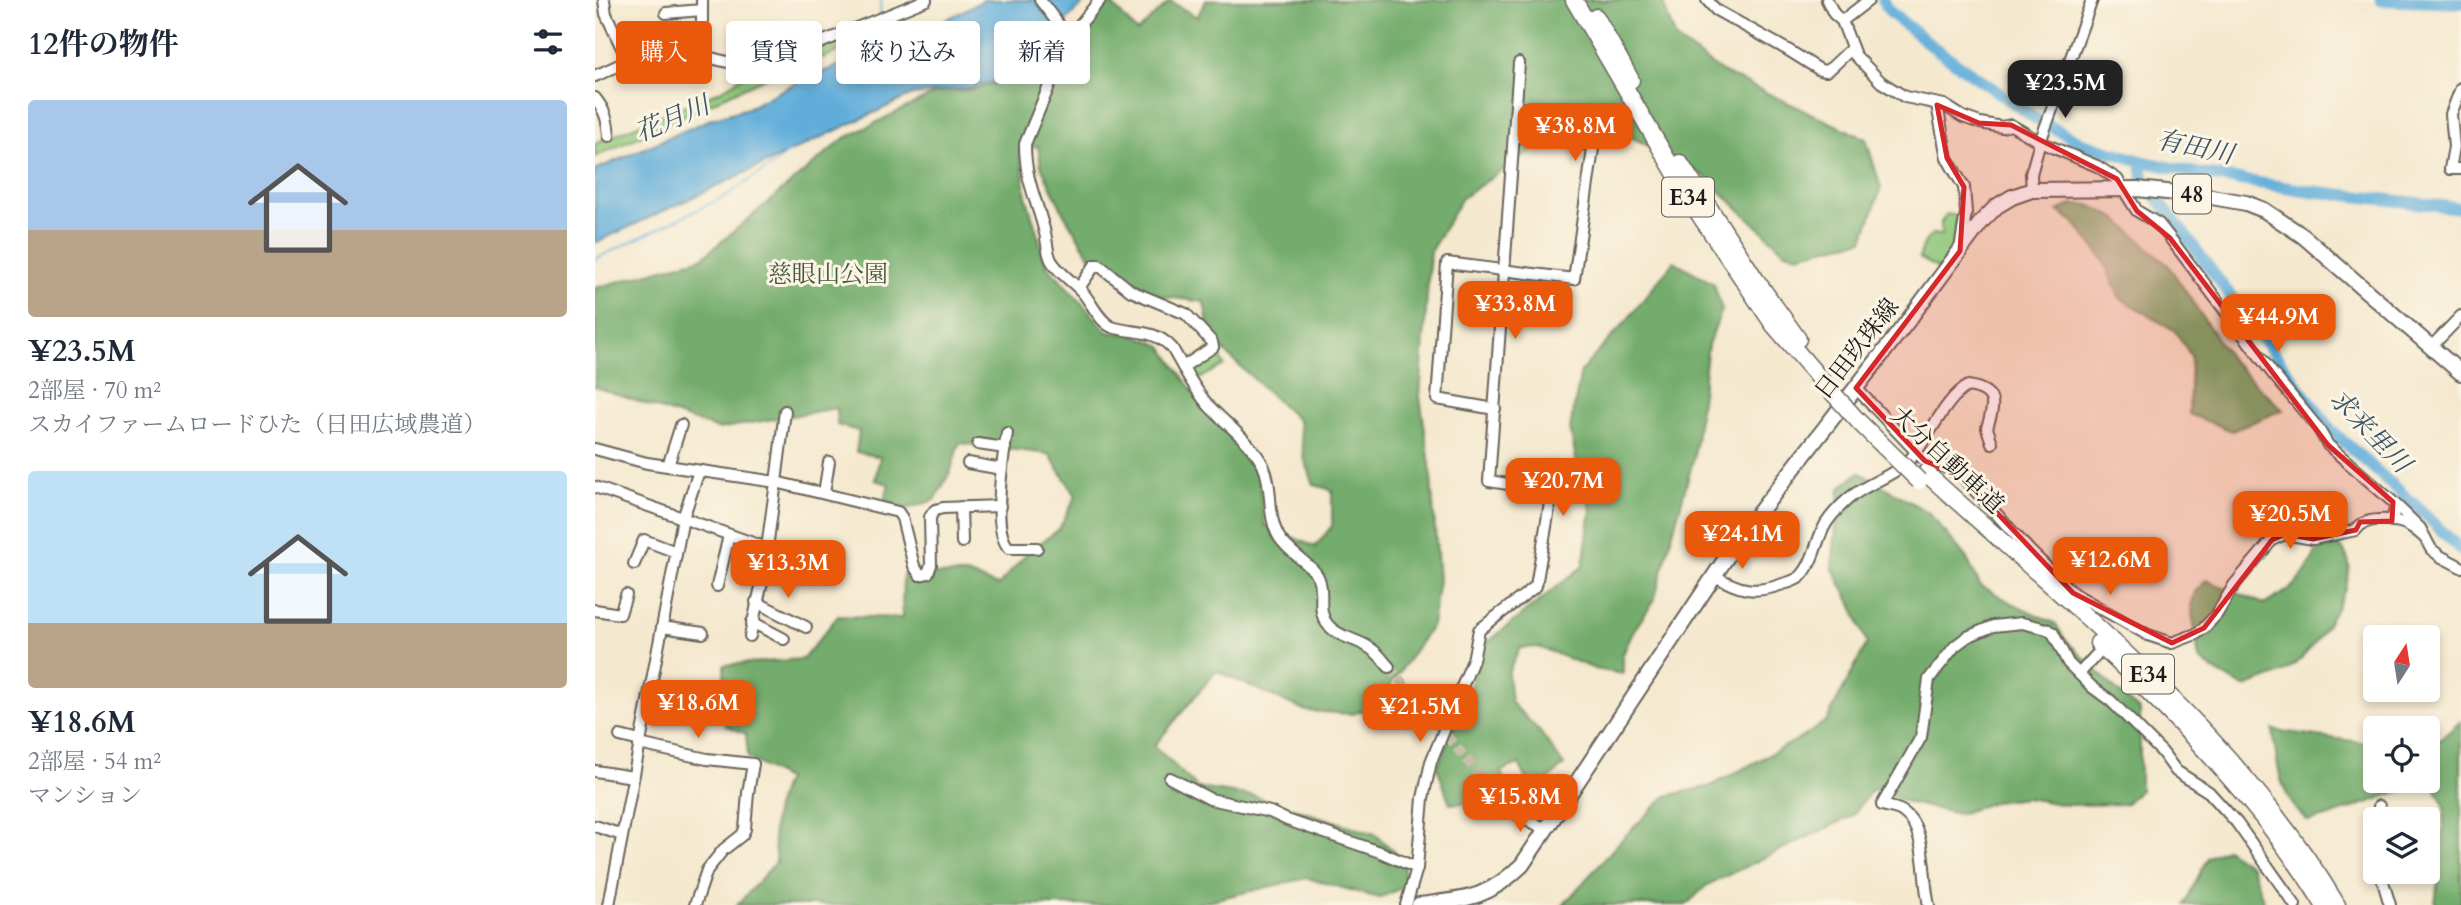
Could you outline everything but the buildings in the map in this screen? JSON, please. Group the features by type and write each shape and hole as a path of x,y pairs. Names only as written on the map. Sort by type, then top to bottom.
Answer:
{"highway":[{"name":"大分自動車道","path":"1574,0 1699,214 1773,324 1866,415 1922,477 2152,693 2222,767 2271,828 2324,905"},
{"name":"大分自動車道","path":"1586,0 1655,122 1723,230 1826,378"},
{"name":"大分自動車道","path":"1922,477 2159,685 2230,760 2281,821 2337,905"}],"main road":[{"name":"日田玖珠線","path":"1419,905 1469,899 1493,890 1522,865 1738,540 1982,221 1997,206 2032,190 2130,189 2206,196 2246,203 2264,210 2303,236 2461,373"}],"street":[{"path":"604,0 606,14 616,35"},
{"path":"712,59 748,67 765,65 926,0"},
{"path":"1040,0 1056,21"},
{"path":"1083,21 1100,0"},
{"path":"1707,0 1716,10 1819,70 1832,68 1851,49"},
{"path":"1826,0 1834,14 1842,21 1851,49 1881,82 1905,97 1944,105 1963,117 1980,123 2002,127 2011,125 2040,142 2097,166 2130,189 2137,211 2159,223 2273,374 2318,428 2328,445 2420,527 2431,548 2461,567"},
{"path":"2032,190 2031,174 2040,142 2092,0"},
{"path":"1842,21 1868,1"},
{"path":"666,13 702,5"},
{"path":"1406,905 1415,873 1423,797 1431,762 1473,660 1479,630 1536,586 1552,491 1489,481 1519,63"},
{"path":"595,76 616,66"},
{"path":"1050,84 1025,144 1025,160 1030,192 1051,260 1112,327 1137,330 1166,341 1208,405 1253,450 1263,466 1269,485 1273,527 1281,542 1295,557 1314,569 1319,577 1322,587 1322,614 1326,624 1334,631 1373,650 1389,667"},
{"path":"2461,88 2451,114 2454,147 2450,169 2461,169"},
{"path":"595,98 605,115 609,136"},
{"path":"1937,104 1947,158 1964,187 1966,213 1960,251"},
{"path":"1495,409 1437,399 1447,263 1574,279 1593,149 1592,146 1515,130"},
{"path":"1079,288 1095,265 1098,265 1131,291 1185,314 1212,342 1213,347 1183,367"},
{"path":"2432,346 2461,316"},
{"path":"1715,576 1733,586 1760,591 1800,577 1824,526 1834,513 1857,492 1888,477 1916,452 1953,398 1968,386 1980,390 1990,397 1993,403 1993,412 1987,428 1992,443"},
{"path":"1856,388 1925,461 1943,466 1962,476 2030,551 2073,593 2133,627 2172,643 2196,634 2217,614 2234,585 2272,540 2285,534 2313,539 2356,530 2358,525 2365,521 2392,521 2406,524 2425,538"},
{"path":"750,636 766,564 785,411"},
{"path":"668,466 681,425"},
{"path":"1007,433 1000,506 1003,543 1009,548 1037,548"},
{"path":"978,443 1005,448"},
{"path":"595,449 668,466 776,482 898,512 902,518 914,566 920,575 928,573 931,565 930,517 935,510 1000,506"},
{"path":"824,493 829,462"},
{"path":"968,463 1002,468"},
{"path":"608,905 683,518 699,471"},
{"path":"595,487 767,548"},
{"path":"2392,521 2395,508 2393,502"},
{"path":"961,508 962,542"},
{"path":"717,586 729,535"},
{"path":"635,564 644,540 676,552"},
{"path":"595,610 620,614 626,595"},
{"path":"756,602 806,627"},
{"path":"752,622 783,639"},
{"path":"1929,905 1925,889 1924,855 1912,822 1903,811 1882,805 1921,737 1929,679 1936,668 1955,646 1967,637 1993,626 2022,623 2053,633 2068,663 2111,701 2162,752 2176,771 2209,792 2237,823 2295,905"},
{"path":"662,626 703,633"},
{"path":"2122,634 2133,627"},
{"path":"2079,674 2096,655"},
{"path":"620,736 707,759 754,764 744,831 723,850 707,870 695,905"},
{"path":"595,771 633,777"},
{"path":"1170,778 1210,799 1270,811 1287,820 1380,852 1415,873"},
{"path":"1509,810 1547,830"},
{"path":"595,826 622,835"},
{"path":"2384,884 2390,905"}],"highlighted area":[{"path":"1937,105 1979,123 2011,125 2117,179 2137,211 2170,238 2328,445 2393,502 2392,521 2360,522 2356,530 2313,539 2285,534 2272,540 2204,628 2172,643 2073,593 1962,476 1925,461 1856,388 1960,251 1964,187 1947,158"}],"green space":[{"name":"慈眼山公園","path":"1206,0 1662,0 1676,39 1722,72 1866,139 1881,188 1863,240 1798,255 1785,252 1703,175 1586,113 1462,198 1430,252 1420,397 1430,464 1439,580 1432,625 1377,705 1353,714 1306,711 1216,671 1154,746 1198,788 1254,796 1375,834 1403,860 1406,886 1379,898 1307,878 1191,905 737,905 776,862 774,820 786,779 748,758 746,734 725,725 724,665 803,659 838,616 902,618 903,575 967,574 998,586 1027,553 1059,529 1076,496 1049,454 959,443 951,470 935,500 910,508 883,505 889,484 875,480 880,457 856,452 859,431 837,425 837,408 718,429 595,387 595,288 702,258 843,139 941,90 970,90 994,84 1090,84 1092,20 1110,2 1137,32 1170,1 1197,17","holes":["1038,146 1041,166 1064,214 1091,258 1144,294 1204,302 1211,339 1299,421 1304,457 1314,485 1332,490 1332,526 1315,547 1265,525 1257,466 1203,407 1162,346 1136,335 1108,332 1047,265 1026,196 1020,148"]},
{"path":"895,16 898,21 883,21"},
{"path":"836,40 836,52 822,57 822,45"},
{"path":"731,84 752,84 595,157 595,143"},
{"path":"2073,204 2089,205 2116,218 2168,265 2232,361 2283,410 2232,431 2189,414 2191,356 2175,331 2120,298 2102,258 2074,222 2058,211"},
{"path":"1947,214 1956,216 1956,231 1951,250 1940,270 1919,258 1925,242 1932,234 1941,235 1941,222"},
{"path":"1674,261 1714,284 1722,310 1708,345 1694,457 1654,601 1634,630 1623,654 1623,674 1595,669 1539,647 1520,648 1508,673 1511,702 1540,732 1564,765 1534,793 1519,764 1501,771 1508,792 1484,802 1450,804 1437,767 1465,701 1484,645 1583,566 1591,509 1578,470 1570,428 1581,371 1627,320"},
{"path":"1215,346 1224,365 1194,382 1189,363"},
{"path":"1859,472 1929,513 1966,557 1980,585 2056,624 2064,638 2122,696 2140,710 2140,790 2125,804 2067,805 2026,798 1993,802 1959,814 1909,803 1873,789 1852,816 1707,885 1686,905 1563,905 1624,837 1666,796 1711,786 1806,735 1827,720 1867,643 1851,603 1832,567 1840,488"},
{"path":"2337,543 2349,564 2346,584 2325,627 2295,664 2275,676 2244,687 2199,659 2191,606 2195,592 2206,580 2264,604 2282,595 2302,577 2316,551"},
{"path":"2461,721 2461,905 2435,905 2437,884 2440,884 2445,807 2438,793 2440,793 2440,740"},
{"path":"2273,730 2363,742 2363,793 2394,793 2308,821 2298,812 2285,791"},
{"path":"2226,849 2251,866 2265,905 2184,905 2208,857"}],"water":[{"path":"984,0 1087,0 1066,21 994,21 994,81 969,88 912,95 595,243 595,170 711,119 748,108 793,84 822,84 822,72 836,67 836,84 980,84 980,21 943,21"}],"waterway":[{"path":"880,13 881,0"},
{"name":"有田川","path":"1883,0 1890,12 1936,49 2035,118 2082,143 2141,161 2201,174 2310,191 2461,208"},
{"path":"2381,0 2461,3"},
{"path":"595,259 724,197 774,164 791,149"},
{"name":"求来里川","path":"2141,161 2143,179 2332,431 2461,550"}],"tunnel":[{"path":"1389,667 1509,810"}],"water label":[{"name":"花月川","path":"672,119"}]}
